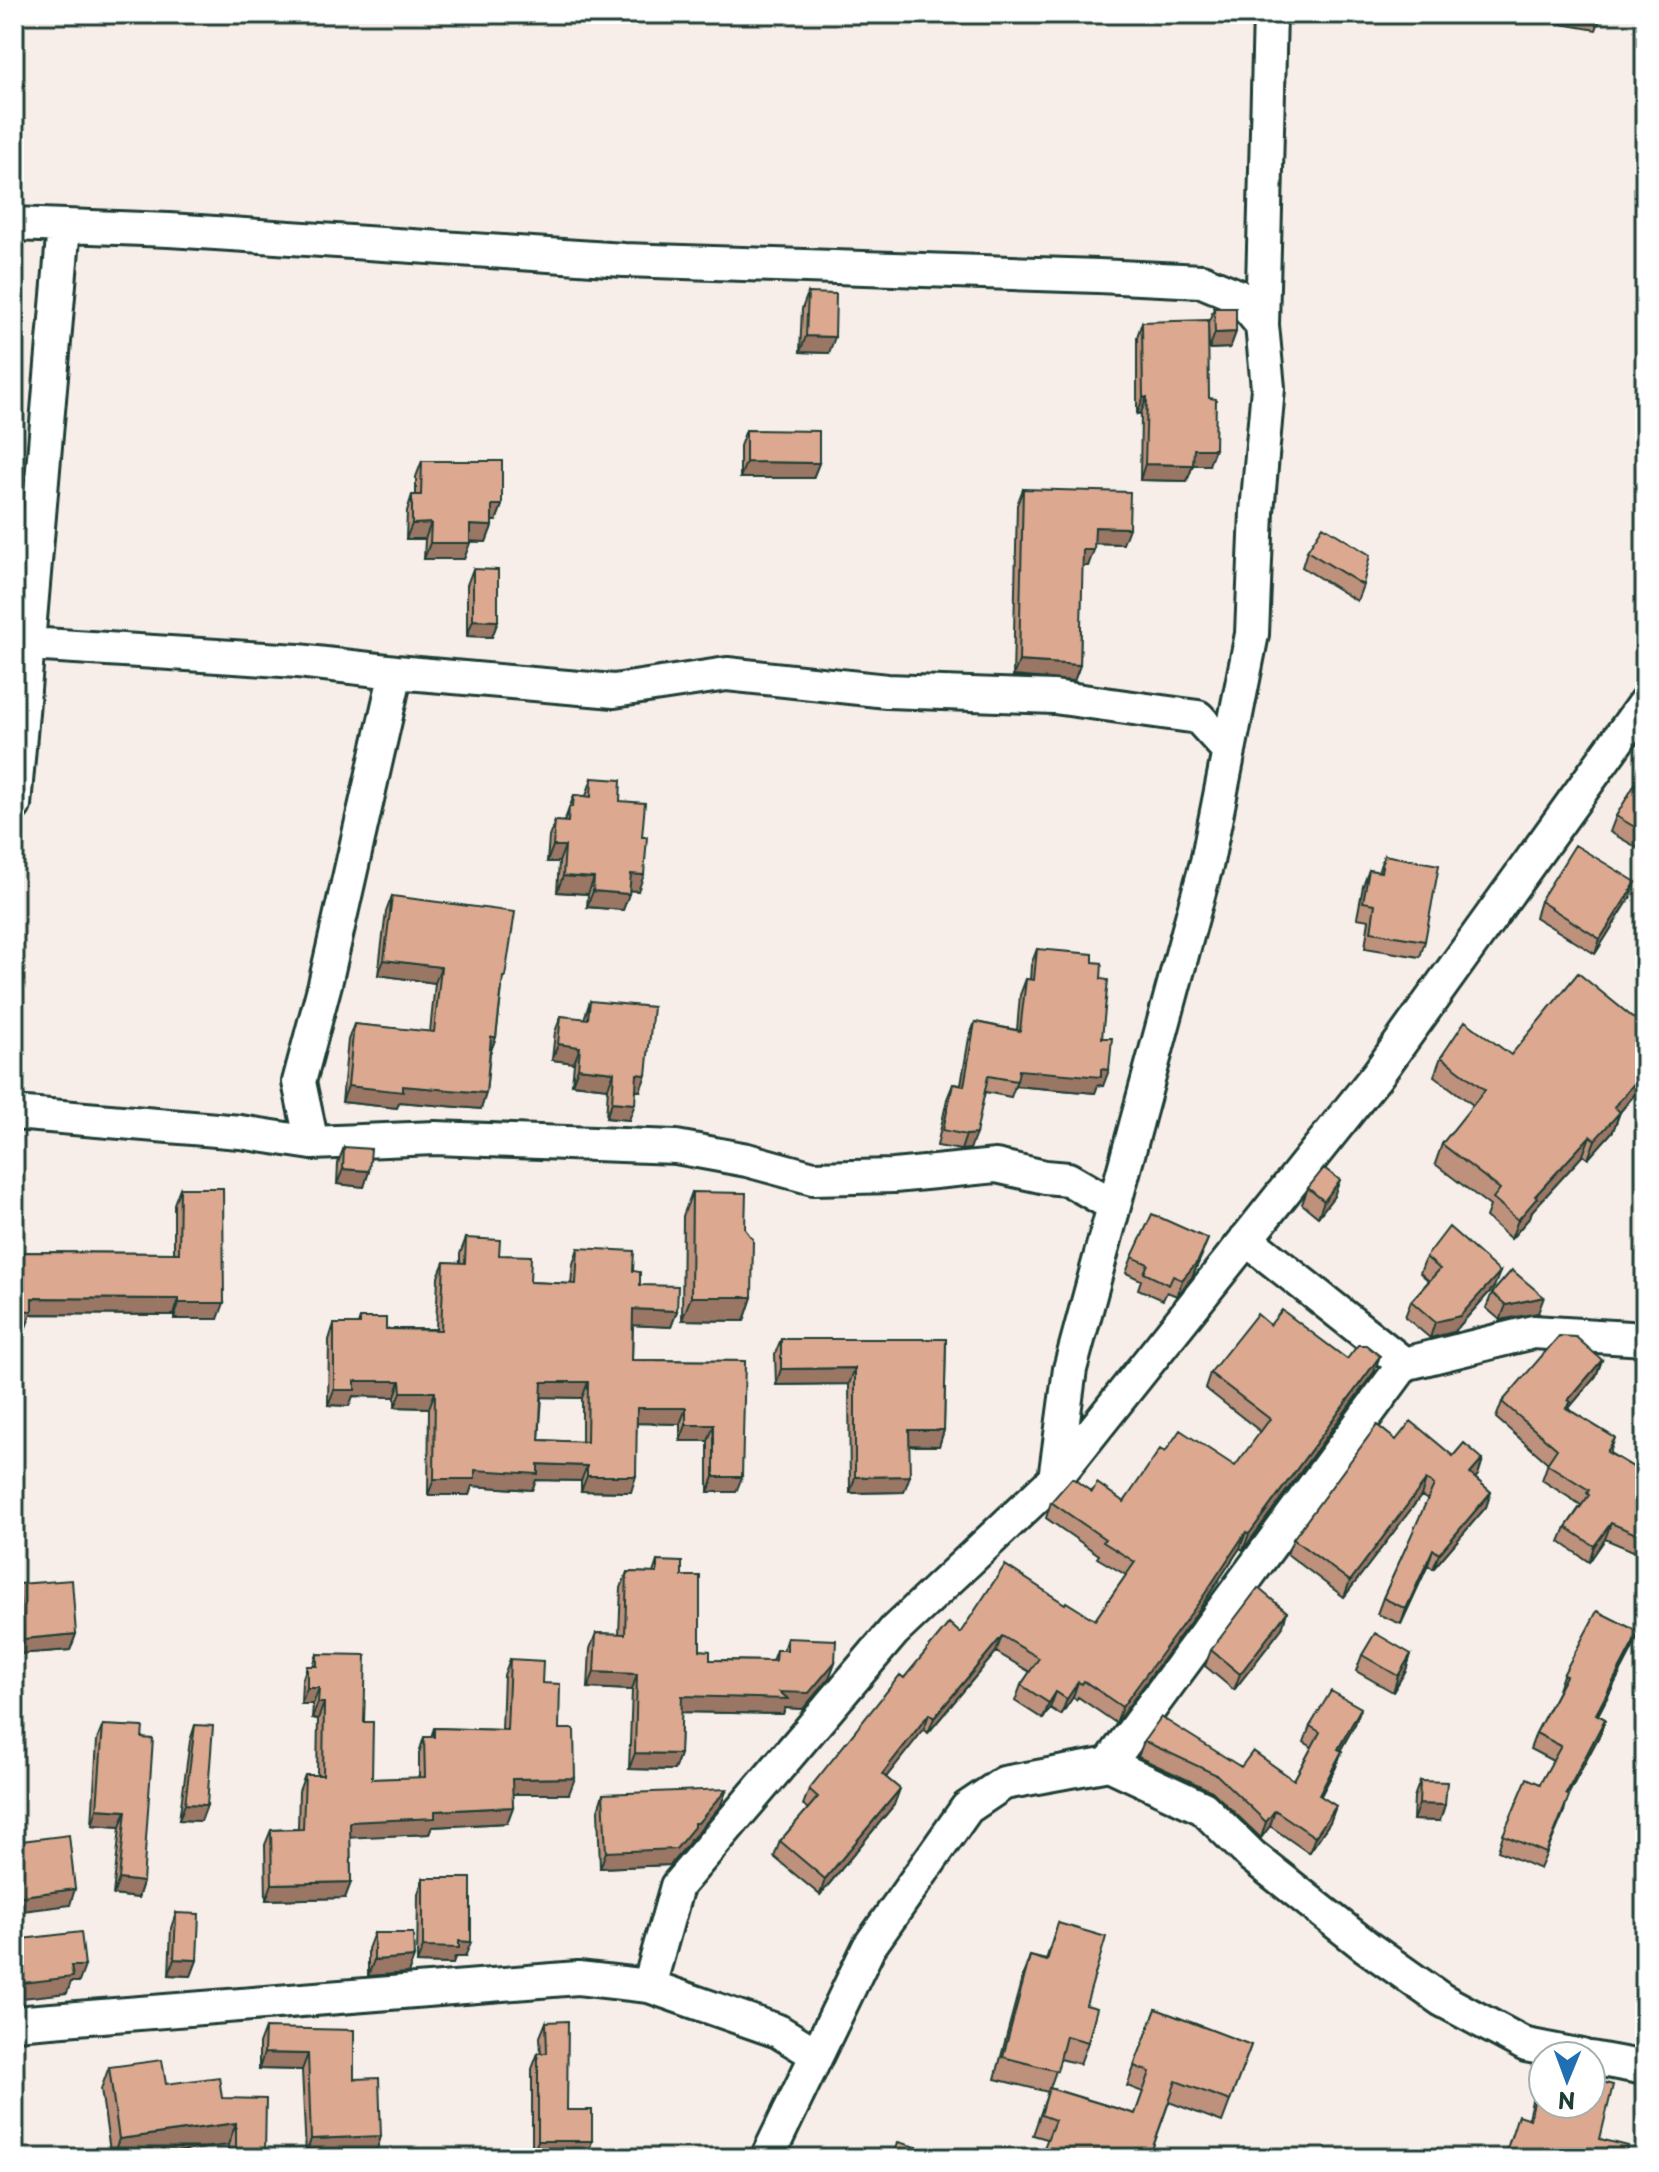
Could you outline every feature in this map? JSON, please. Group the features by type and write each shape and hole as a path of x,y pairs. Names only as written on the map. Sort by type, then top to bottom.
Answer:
{"street":[{"path":"1055,1479 1070,1369 1207,862 1252,634 1257,512 1268,388 1262,325 1270,14"},
{"path":"14,224 169,230 624,260 1202,281 1238,296 1262,325"},
{"path":"14,805 64,226"},
{"path":"28,644 298,661 614,691 727,674 887,691 1054,697 1198,717 1229,751"},
{"path":"312,1143 299,1082 325,984 396,672"},
{"path":"649,1986 677,1886 894,1631 1055,1479 1378,1074 1645,702"},
{"path":"14,1113 240,1132 312,1143 435,1138 676,1147 747,1160 813,1178 894,1176 996,1166 1068,1179 1113,1205"},
{"path":"1246,1239 1404,1364"},
{"path":"1109,1764 1404,1364 1533,1332 1645,1339"},
{"path":"767,2158 869,1947 967,1808 1004,1783 1109,1764 1203,1808 1252,1856 1367,1947 1442,2000 1527,2045"},
{"path":"14,2023 564,1979 649,1986 778,2031 816,2054"},
{"path":"1607,2061 1645,2068"}],"building":[{"path":"808,293 836,294 835,337 806,336"},
{"path":"1214,308 1236,308 1236,332 1215,333"},
{"path":"1208,320 1209,398 1216,399 1215,449 1194,449 1193,465 1145,464 1147,397 1143,398 1142,322"},
{"path":"746,430 819,431 819,463 746,462"},
{"path":"422,461 502,461 502,505 492,505 492,526 470,525 470,543 430,543 431,523 412,524 412,495 421,495"},
{"path":"1023,489 1130,492 1129,528 1095,527 1094,550 1083,550 1080,665 1019,661"},
{"path":"1323,526 1370,555 1363,585 1307,551"},
{"path":"473,569 498,570 498,621 473,620"},
{"path":"592,778 621,780 620,801 645,803 642,837 647,837 644,875 631,874 629,894 593,891 594,878 563,876 565,846 553,846 555,821 568,822 574,795 591,797"},
{"path":"1635,784 1645,788 1645,833 1616,816"},
{"path":"1575,845 1636,882 1600,939 1540,901"},
{"path":"1384,855 1439,865 1425,941 1371,932 1375,904 1363,902 1369,870 1381,872"},
{"path":"392,896 515,912 496,1037 491,1037 486,1093 403,1086 403,1092 348,1086 354,1024 434,1032 441,967 384,960"},
{"path":"1037,949 1093,954 1093,962 1102,963 1101,979 1108,980 1102,1038 1112,1038 1109,1070 1101,1069 1101,1077 1019,1070 1017,1081 988,1076 976,1134 943,1130 953,1084 964,1086 975,1022 1020,1031 1026,979 1034,980"},
{"path":"1578,973 1636,1020 1643,1011 1645,1013 1645,1071 1614,1107 1620,1112 1595,1140 1590,1136 1535,1196 1537,1198 1518,1220 1493,1198 1500,1189 1442,1144 1485,1090 1441,1057 1465,1021 1511,1055"},
{"path":"590,1001 653,1007 646,1075 637,1074 635,1104 612,1102 614,1072 578,1068 580,1047 558,1044 561,1016 588,1019"},
{"path":"344,1147 371,1149 369,1171 343,1169"},
{"path":"1324,1168 1340,1180 1324,1201 1308,1188"},
{"path":"180,1188 223,1188 224,1303 179,1303 179,1299 32,1298 32,1311 14,1310 14,1252 179,1253"},
{"path":"692,1192 746,1193 745,1229 753,1240 752,1297 691,1297"},
{"path":"1152,1214 1208,1239 1198,1261 1182,1280 1173,1276 1169,1285 1144,1273 1148,1264 1132,1257"},
{"path":"1449,1227 1500,1272 1460,1316 1435,1322 1411,1301 1440,1269 1426,1257"},
{"path":"466,1238 500,1240 499,1255 531,1256 530,1282 576,1284 578,1248 634,1251 633,1271 640,1272 640,1285 678,1286 677,1311 633,1309 632,1360 745,1361 742,1477 714,1477 714,1425 686,1425 686,1408 637,1408 636,1476 587,1476 587,1466 538,1464 538,1474 475,1470 475,1479 434,1479 435,1392 401,1392 400,1381 355,1381 355,1390 334,1390 334,1324 360,1324 360,1318 386,1318 386,1329 441,1330 444,1262 465,1263","holes":["542,1382 588,1382 587,1442 539,1440"]},
{"path":"1512,1270 1544,1297 1506,1305 1492,1293"},
{"path":"1282,1310 1347,1359 1358,1345 1366,1345 1380,1356 1249,1534 1246,1532 1122,1707 1084,1681 1082,1684 1078,1682 1067,1699 1056,1692 1049,1703 1021,1685 1039,1658 1002,1636 934,1718 929,1714 882,1774 900,1789 825,1879 780,1841 818,1797 809,1789 900,1675 904,1678 949,1623 960,1633 1005,1565 1095,1620 1135,1562 1051,1502 1072,1478 1092,1492 1097,1483 1124,1502 1160,1449 1165,1452 1180,1430 1235,1466 1270,1419 1210,1373 1257,1314 1270,1325"},
{"path":"1559,1336 1576,1337 1602,1360 1568,1400 1571,1402 1566,1408 1615,1438 1607,1452 1645,1474 1645,1538 1611,1523 1594,1546 1566,1527 1589,1495 1589,1490 1547,1464 1557,1449 1502,1402"},
{"path":"781,1339 946,1339 944,1430 909,1430 910,1476 855,1477 855,1368 781,1369"},
{"path":"1411,1421 1453,1456 1464,1443 1483,1459 1470,1474 1491,1492 1439,1554 1433,1549 1406,1609 1383,1598 1434,1485 1426,1480 1350,1581 1293,1539 1377,1425 1396,1440"},
{"path":"657,1561 682,1562 682,1576 700,1576 700,1650 710,1651 710,1660 775,1661 776,1650 787,1650 787,1638 836,1640 835,1662 809,1693 780,1692 788,1699 682,1696 680,1754 635,1753 637,1674 594,1672 596,1633 625,1634 627,1572 657,1573"},
{"path":"72,1580 76,1634 23,1639 19,1584"},
{"path":"1258,1588 1287,1612 1240,1674 1211,1650"},
{"path":"1597,1611 1639,1632 1596,1714 1605,1719 1566,1794 1569,1796 1546,1853 1503,1835 1527,1778 1540,1784 1561,1746 1536,1733"},
{"path":"1375,1633 1411,1654 1398,1676 1362,1655"},
{"path":"317,1654 366,1655 364,1722 373,1722 372,1779 425,1777 424,1737 434,1737 434,1728 507,1730 510,1659 543,1661 542,1683 560,1684 559,1729 574,1729 575,1778 512,1779 513,1807 435,1811 435,1818 350,1822 351,1882 272,1884 271,1830 303,1829 305,1775 323,1775 324,1703 318,1703 319,1688 307,1688 307,1666 317,1666"},
{"path":"1331,1691 1361,1708 1338,1749 1342,1751 1319,1795 1336,1806 1315,1837 1275,1810 1266,1822 1217,1775 1144,1741 1161,1717 1241,1767 1253,1751 1294,1780 1320,1732 1310,1726"},
{"path":"103,1725 143,1727 142,1738 153,1739 143,1882 119,1879 126,1811 97,1809"},
{"path":"195,1725 213,1726 207,1805 185,1804"},
{"path":"1420,1781 1447,1782 1445,1805 1419,1804"},
{"path":"727,1789 698,1823 694,1823 676,1849 606,1852 603,1794"},
{"path":"69,1835 75,1889 14,1897 14,1842"},
{"path":"423,1878 471,1878 471,1942 459,1941 459,1948 423,1947"},
{"path":"176,1913 199,1914 197,1960 174,1959"},
{"path":"1058,1923 1106,1937 1086,2005 1097,2008 1088,2042 1066,2036 1057,2071 1003,2057 1030,1956 1047,1961"},
{"path":"81,1932 85,1966 71,1966 73,1977 14,1984 14,1940"},
{"path":"374,1933 413,1933 414,1957 374,1960"},
{"path":"1156,2009 1251,2045 1230,2101 1176,2081 1149,2158 1040,2158 1055,2120 1041,2115 1049,2088 1135,2114 1150,2072 1134,2066"},
{"path":"568,2021 567,2110 592,2110 592,2141 538,2141 538,2053 547,2053 546,2022"},
{"path":"265,2028 354,2030 354,2079 379,2078 381,2136 311,2139 308,2054 264,2053"},
{"path":"162,2060 166,2084 219,2077 222,2098 266,2099 265,2154 236,2153 236,2123 119,2139 109,2067"},
{"path":"1607,2083 1613,2085 1607,2110"},
{"path":"1518,2115 1527,2120 1605,2120 1600,2139 1628,2146 1625,2158 1504,2158"},
{"path":"898,2142 955,2158 893,2158"}]}
